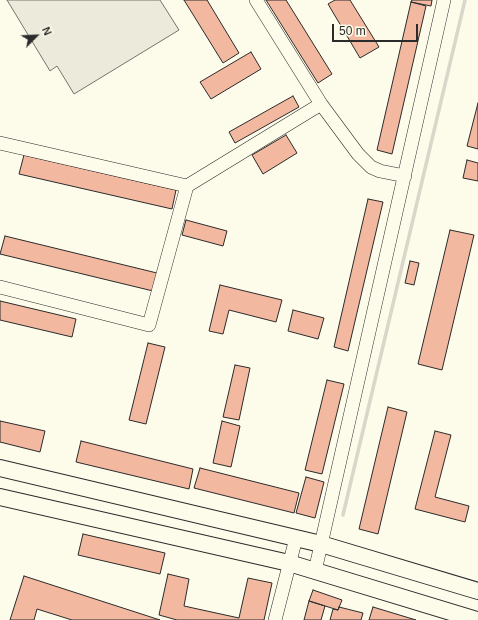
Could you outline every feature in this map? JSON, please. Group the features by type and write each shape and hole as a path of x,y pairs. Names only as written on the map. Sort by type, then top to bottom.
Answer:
{"main road":[{"path":"0,468 321,544 478,591"},
{"path":"0,497 289,563 477,620"}],"street":[{"path":"256,0 321,104 363,160 371,167 380,171 404,176"},
{"path":"314,571 444,0"},
{"path":"0,287 148,325 187,186 321,104"},
{"path":"0,142 187,186"},
{"path":"275,620 296,538"}],"shaded area":[{"path":"7,0 160,0 179,30 74,94 57,66 50,71"}],"building":[{"path":"184,0 207,0 239,53 223,63"},
{"path":"266,0 286,0 332,74 318,83"},
{"path":"335,0 350,0 379,47 360,58 328,4"},
{"path":"412,0 432,0 431,6 411,2"},
{"path":"411,2 426,6 392,154 377,150"},
{"path":"251,52 261,69 211,99 200,82"},
{"path":"293,96 299,107 235,143 229,132"},
{"path":"478,103 478,149 467,146"},
{"path":"286,135 297,153 263,174 252,155"},
{"path":"24,155 176,190 172,209 19,174"},
{"path":"467,160 478,163 478,181 463,178"},
{"path":"368,199 383,202 348,351 334,347"},
{"path":"186,220 227,231 223,246 182,235"},
{"path":"450,230 474,235 442,370 418,364"},
{"path":"5,236 157,273 153,291 0,254"},
{"path":"410,261 419,263 414,285 405,283"},
{"path":"220,285 282,300 276,322 229,310 223,334 209,331"},
{"path":"0,301 76,319 72,337 0,320"},
{"path":"293,310 324,318 318,339 288,331"},
{"path":"148,343 165,347 146,424 129,420"},
{"path":"235,365 250,368 239,420 223,417"},
{"path":"327,380 344,384 322,474 305,470"},
{"path":"388,407 407,412 378,534 359,529"},
{"path":"0,421 45,431 40,452 0,442"},
{"path":"222,421 240,426 231,467 213,463"},
{"path":"435,431 451,435 435,497 469,506 465,522 415,509"},
{"path":"81,441 193,469 189,489 76,462"},
{"path":"200,468 299,493 294,513 194,488"},
{"path":"306,477 324,482 315,518 296,513"},
{"path":"83,534 165,553 160,574 78,555"},
{"path":"168,574 189,579 184,606 239,618 248,578 272,583 264,620 177,620 159,615"},
{"path":"24,576 160,620 72,620 37,609 34,620 10,620"},
{"path":"313,590 342,600 338,610 309,601"},
{"path":"309,601 325,606 321,620 304,620"},
{"path":"339,607 363,613 361,620 330,620 333,609 338,610"},
{"path":"373,607 416,620 369,620"}],"waterway":[{"path":"343,515 465,0"}]}
